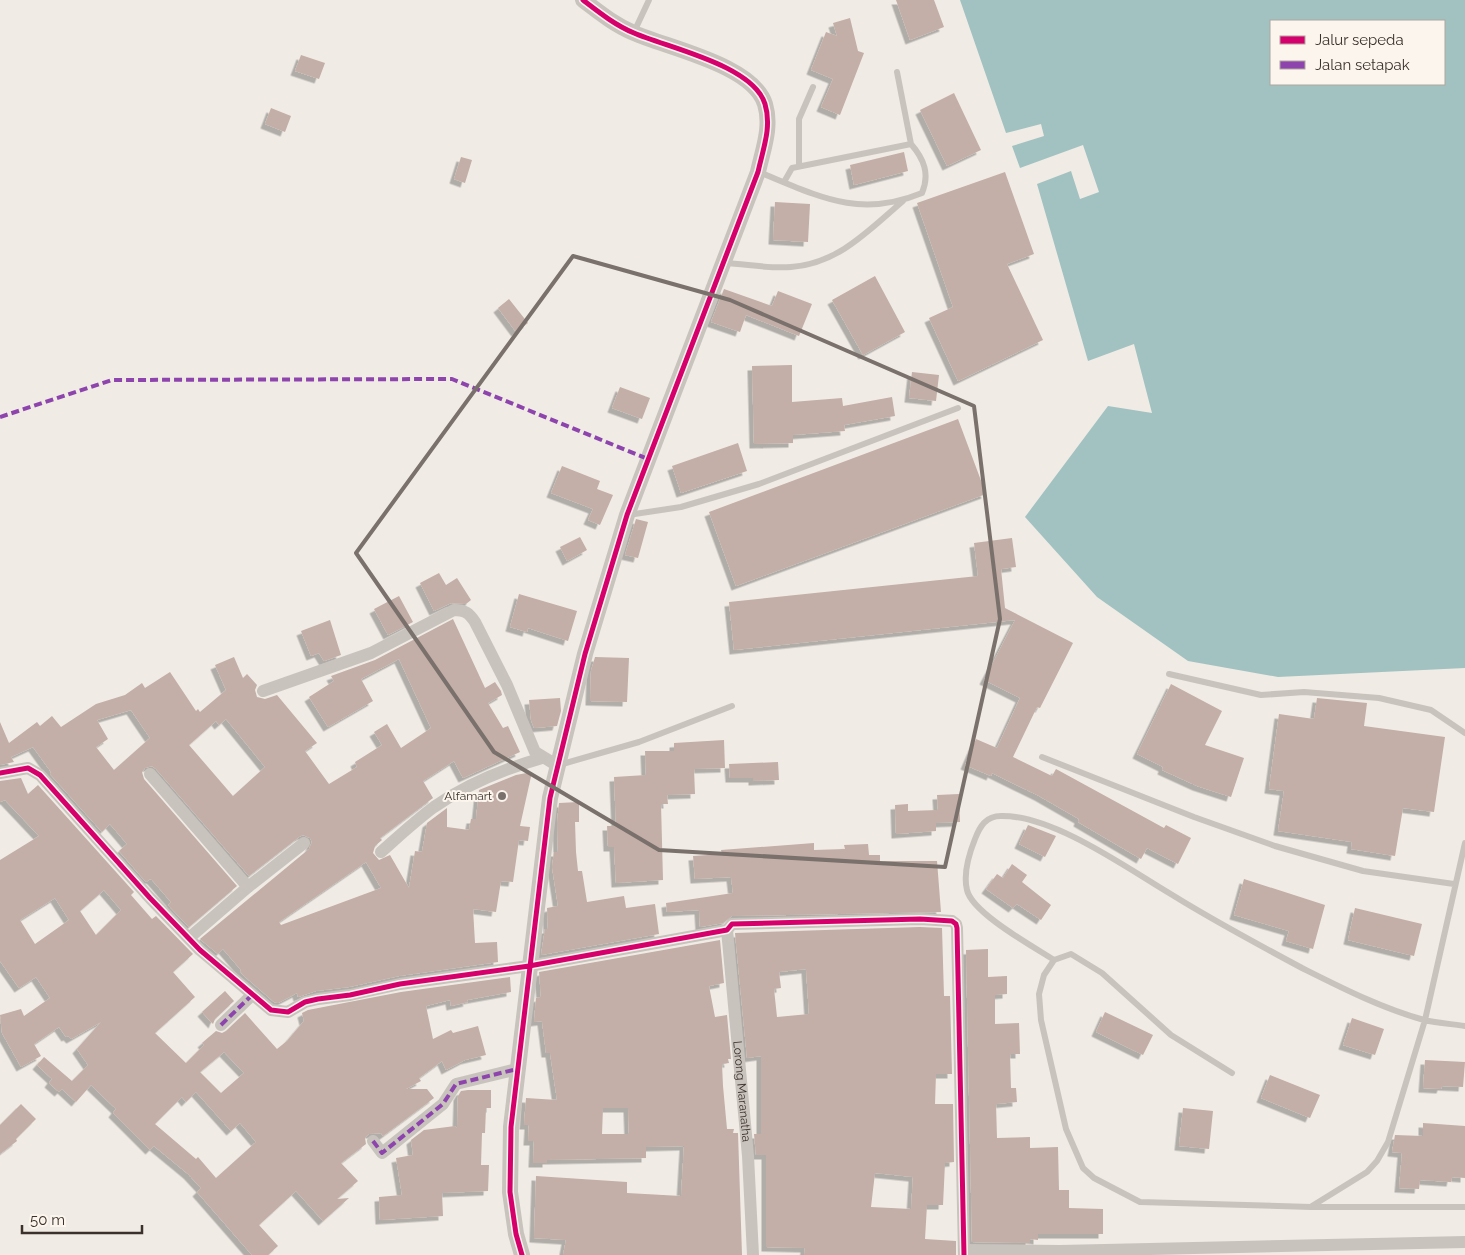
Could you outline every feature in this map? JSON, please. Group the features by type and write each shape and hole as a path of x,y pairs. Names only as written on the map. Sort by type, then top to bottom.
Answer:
{"street":[{"path":"522,1255 516,1234 510,1192 511,1127 550,798 585,654 627,515 722,262 758,172 768,129 764,103 753,87 741,76 691,54 634,33 608,20 584,0"},
{"path":"264,691 372,653 454,610 465,611 470,614 507,685 535,752 558,766"},
{"path":"381,852 434,808 472,784 516,766 542,758"},
{"path":"0,772 28,768 40,775 144,892 189,938 271,1010 288,1012 305,1002 318,999 350,995 400,984 529,966 727,930 732,924 920,919 941,920 956,924 964,1253 1465,1242"},
{"path":"150,774 248,888"},
{"path":"189,938 304,843"},
{"name":"Lorong Maranatha","path":"727,930 748,1156 753,1255"},
{"path":"221,1025 252,995"},
{"path":"373,1141 382,1153 405,1132 443,1104 456,1084 517,1070"}],"lane":[{"path":"634,33 649,0"},
{"path":"722,262 791,267 824,260 846,250 903,201 922,193 927,181 919,154 911,144 897,72"},
{"path":"799,166 799,119 813,87"},
{"path":"784,182 792,168 911,144"},
{"path":"758,172 839,203 856,204 903,201"},
{"path":"627,515 681,506 759,484 958,408"},
{"path":"1169,674 1261,695 1304,692 1379,698 1430,710 1465,733"},
{"path":"558,766 639,742 732,706"},
{"path":"1042,757 1194,817 1275,846 1363,871 1454,884"},
{"path":"1054,960 998,923 970,900 967,891 967,867 978,832 984,822 990,817 1012,816 1039,822 1089,847 1233,932 1340,988 1383,1007 1425,1020 1465,1026"},
{"path":"1311,1207 1359,1177 1377,1161 1388,1142 1425,1020 1454,884 1465,843"},
{"path":"1232,1073 1171,1035 1102,973 1071,954 1054,960 1044,975 1039,994 1041,1020 1066,1129 1083,1168 1109,1188 1140,1202 1311,1207 1465,1207"}],"highlighted area":[{"path":"573,256 730,300 974,406 1000,619 945,867 659,850 494,752 356,553"}],"water":[{"path":"960,0 1465,0 1465,668 1278,677 1188,661 1097,597 1025,517 1108,406 1152,413 1134,344 1088,361 1037,184 1071,171 1080,199 1099,192 1083,145 1020,168 1012,146 1044,136 1041,124 1006,133"}],"building":[{"path":"896,0 934,0 944,27 910,40"},
{"path":"850,18 858,51 864,53 840,115 821,107 833,79 811,70 826,32 837,36 833,23"},
{"path":"301,55 325,63 319,79 295,71"},
{"path":"954,93 981,150 947,166 920,110"},
{"path":"271,108 291,116 285,132 265,124"},
{"path":"904,152 908,171 854,185 850,165"},
{"path":"461,157 472,160 465,183 454,179"},
{"path":"1005,172 1034,254 1007,264 1043,340 958,381 929,318 953,307 917,203"},
{"path":"775,202 810,204 808,242 773,240"},
{"path":"875,276 905,332 863,355 832,300"},
{"path":"724,289 772,306 778,291 812,304 799,336 746,315 740,332 711,322"},
{"path":"509,299 528,323 516,332 498,308"},
{"path":"792,365 792,402 842,398 843,406 892,397 895,416 844,425 845,431 793,435 793,443 754,444 752,366"},
{"path":"912,372 939,375 936,401 909,398"},
{"path":"620,387 650,398 642,419 612,408"},
{"path":"958,419 986,494 736,586 709,512"},
{"path":"738,443 747,471 681,493 672,466"},
{"path":"562,466 600,481 597,489 613,495 600,525 588,520 593,509 551,493"},
{"path":"636,519 648,522 638,558 625,555"},
{"path":"580,537 587,550 567,561 560,547"},
{"path":"1012,538 1016,567 1001,569 1005,608 1073,643 1040,708 1037,707 1013,757 1052,776 1056,769 1164,828 1166,825 1191,838 1178,864 1147,848 1141,859 1078,822 1079,819 1039,796 992,773 991,776 965,765 976,739 997,748 1020,698 984,680 1015,620 734,650 729,602 978,576 974,543"},
{"path":"439,573 446,585 457,578 471,600 466,604 451,603 434,611 420,583"},
{"path":"519,594 577,611 568,641 528,628 527,632 510,627"},
{"path":"399,596 413,622 388,635 374,609"},
{"path":"453,619 485,688 495,682 501,691 502,695 488,703 503,728 508,726 520,752 463,778 454,761 423,781 433,798 380,838 382,840 375,846 373,853 379,860 390,855 409,888 415,851 422,852 427,823 447,808 447,827 469,830 471,819 476,819 479,790 516,775 532,772 520,826 530,827 528,841 519,840 513,882 501,881 496,912 473,909 475,943 497,942 498,962 399,976 349,987 316,991 298,997 297,993 278,1003 274,1002 243,975 223,949 218,954 200,939 309,849 312,842 310,838 303,835 299,837 249,876 156,769 152,766 145,768 142,772 144,779 237,886 189,927 168,905 171,902 152,880 150,879 146,882 119,851 127,844 110,824 102,832 50,774 51,772 33,747 11,757 14,762 0,765 0,722 9,743 37,722 40,726 52,716 61,727 96,704 125,695 142,683 145,688 170,672 196,711 198,709 200,712 226,690 215,665 234,657 243,678 247,674 257,685 255,690 257,697 265,699 277,695 317,743 305,751 329,784 357,767 355,762 382,745 374,732 387,724 401,748 431,728 399,659 361,679 373,701 328,727 309,697 334,681 331,676 375,660","holes":["131,710 150,738 114,770 96,747 108,739 97,720","226,719 265,767 233,796 189,745 216,721 219,725","366,862 381,888 281,925 279,922"]},
{"path":"330,620 341,655 324,661 319,653 311,656 301,631"},
{"path":"595,657 629,658 627,702 590,701 591,671"},
{"path":"1171,684 1222,711 1205,745 1244,758 1231,797 1197,786 1162,770 1163,767 1137,754"},
{"path":"560,698 561,711 557,726 534,728 531,720 529,700"},
{"path":"1317,698 1367,703 1364,726 1445,737 1434,812 1403,808 1395,856 1351,849 1352,842 1278,831 1284,791 1269,789 1279,714 1314,719"},
{"path":"724,740 725,768 694,769 695,794 667,795 668,804 661,804 663,880 616,883 614,847 608,847 607,826 616,826 614,777 646,775 645,751 674,751 674,743"},
{"path":"778,762 779,780 753,781 753,778 730,778 729,764"},
{"path":"21,778 28,794 38,785 134,892 131,895 152,919 156,916 193,954 173,972 195,997 155,1033 186,1063 204,1045 202,1043 216,1031 222,1033 226,1031 245,1013 277,1049 287,1041 304,1021 302,1013 308,1010 401,992 510,977 511,992 467,1000 468,1002 451,1006 450,1000 426,1006 433,1039 451,1030 453,1033 478,1026 486,1055 465,1060 446,1070 442,1061 419,1078 421,1081 406,1089 427,1089 434,1098 383,1136 381,1133 369,1134 365,1138 366,1144 341,1163 358,1181 337,1199 349,1198 323,1221 296,1191 259,1225 278,1246 268,1255 252,1255 197,1192 201,1188 188,1174 154,1146 150,1150 113,1113 116,1109 91,1085 76,1102 62,1089 59,1092 49,1083 52,1079 37,1065 44,1057 72,1081 88,1065 77,1049 101,1022 71,1039 68,1036 66,1037 59,1027 34,1044 41,1056 21,1067 2,1033 0,1015 21,1009 24,1016 50,998 36,977 19,988 0,961 0,860 39,836 5,800 0,802 0,781","holes":["104,890 121,910 96,935 80,911","55,898 69,920 35,944 20,920","224,1052 244,1073 221,1093 200,1072","196,1092 231,1131 240,1123 256,1142 216,1178 198,1157 196,1159 155,1124 182,1097 186,1102"]},
{"path":"959,794 960,822 936,823 936,831 896,834 895,805 908,804 908,811 938,810 937,795"},
{"path":"579,802 579,822 575,822 576,852 578,871 582,871 587,902 624,896 626,908 655,904 659,934 541,955 545,929 548,929 547,908 558,906 552,867 554,852 558,852 557,823 559,803"},
{"path":"1028,825 1056,836 1045,857 1019,844"},
{"path":"814,843 814,850 845,849 844,845 868,844 869,855 880,855 880,861 937,861 941,912 732,916 723,923 700,927 699,910 667,912 666,903 733,893 731,877 695,879 693,856 722,854 721,850"},
{"path":"1012,864 1027,875 1022,882 1051,905 1041,920 1017,904 1013,908 986,889 997,874 1003,878"},
{"path":"1244,879 1325,905 1313,949 1286,941 1289,931 1234,915"},
{"path":"1355,908 1422,924 1414,956 1348,940"},
{"path":"920,927 942,928 944,996 950,996 952,1074 936,1074 935,1104 953,1104 954,1162 945,1163 943,1205 927,1205 925,1239 956,1241 956,1255 804,1255 805,1248 766,1247 766,1155 756,1155 754,1134 761,1134 761,1056 747,1058 735,933","holes":["806,969 809,1014 777,1017 774,989 781,988 779,972","875,1173 913,1177 911,1209 871,1207"]},
{"path":"720,940 724,983 709,986 715,1017 727,1015 731,1059 728,1059 729,1063 722,1064 723,1086 727,1129 734,1129 733,1133 738,1133 742,1255 563,1255 566,1240 534,1238 536,1176 627,1182 627,1193 681,1196 684,1146 646,1147 646,1158 547,1160 547,1163 533,1163 534,1141 528,1141 529,1125 524,1125 526,1098 557,1100 550,1053 546,1053 542,1021 534,1022 536,998 541,997 539,972","holes":["603,1108 628,1108 629,1134 602,1134"]},
{"path":"988,949 988,977 1007,976 1007,994 995,995 995,1024 1019,1023 1020,1054 1010,1054 1011,1088 1016,1088 1017,1102 996,1104 997,1138 1030,1137 1030,1148 1058,1147 1059,1190 1069,1190 1069,1208 1103,1209 1103,1234 1038,1234 1038,1240 1030,1239 1030,1243 972,1242 966,950"},
{"path":"225,991 234,1001 215,1019 213,1024 202,1012"},
{"path":"1105,1012 1153,1035 1143,1055 1096,1032"},
{"path":"1352,1018 1384,1029 1375,1055 1343,1045"},
{"path":"1425,1060 1465,1062 1463,1087 1442,1086 1441,1089 1423,1088"},
{"path":"1270,1075 1320,1095 1310,1118 1261,1098"},
{"path":"491,1090 491,1108 486,1108 485,1133 482,1133 481,1165 489,1165 488,1191 442,1193 443,1216 380,1220 379,1197 402,1195 396,1158 413,1155 411,1140 424,1130 455,1126 457,1128 458,1096 461,1091"},
{"path":"21,1104 36,1119 16,1139 17,1141 0,1154 0,1125"},
{"path":"1183,1108 1213,1111 1209,1149 1179,1146"},
{"path":"1423,1123 1465,1126 1465,1178 1452,1177 1451,1182 1420,1180 1419,1189 1399,1188 1402,1153 1392,1152 1395,1135 1423,1136"}],"marked path":[{"path":"0,417 112,380 452,379 648,459"},
{"path":"221,1025 252,995"},
{"path":"373,1141 382,1153 443,1104 456,1084 517,1069"}],"cycle path":[{"path":"522,1255 516,1234 510,1192 511,1127 550,798 585,654 627,515 758,172 768,121 765,104 757,90 744,79 708,59 627,30 583,0"},
{"path":"0,773 28,768 40,775 150,898 200,950 271,1010 288,1012 305,1002 318,999 350,995 400,984 529,966 727,930 732,924 920,919 952,921 956,924 957,928 964,1255"}],"place":[{"name":"Alfamart","path":"502,796"}]}
